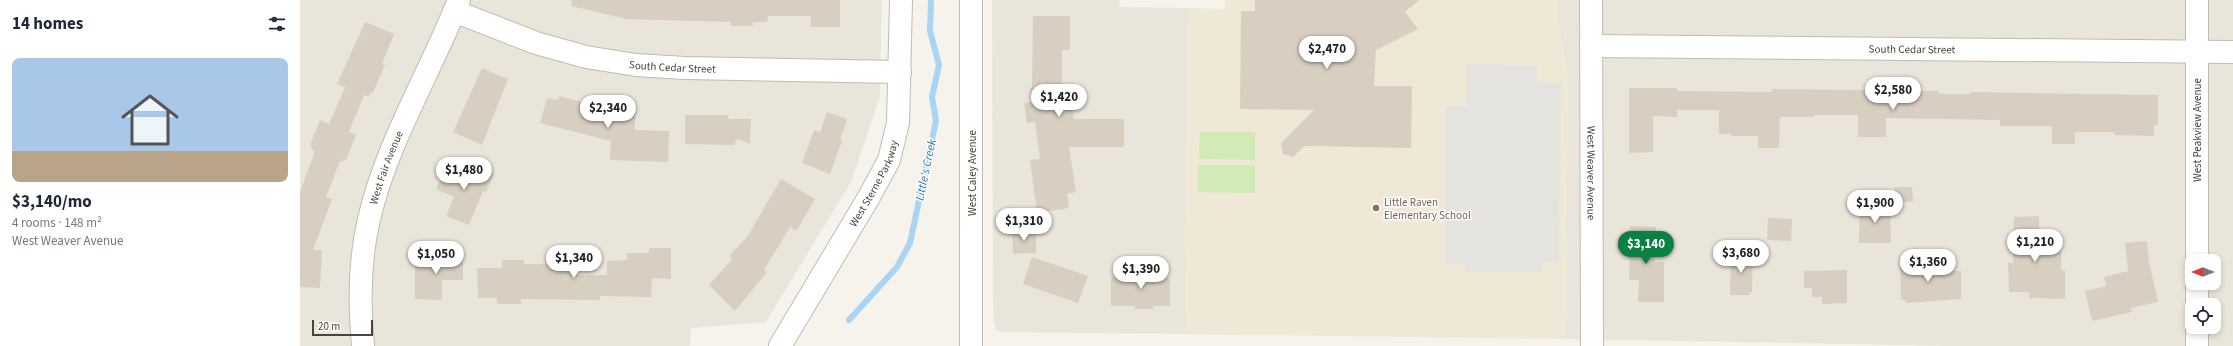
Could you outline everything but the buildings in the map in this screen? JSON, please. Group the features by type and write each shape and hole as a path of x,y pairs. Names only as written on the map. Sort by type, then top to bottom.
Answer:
{"street":[{"name":"West Sterne Parkway","path":"780,346 869,197 889,160 898,123 901,0"},
{"name":"West Caley Avenue","path":"971,0 971,346"},
{"name":"West Weaver Avenue","path":"1591,0 1592,346"},
{"name":"West Peakview Avenue","path":"2197,0 2197,254"},
{"name":"South Cedar Street","path":"456,6 536,43 586,57 636,65 685,68 900,72"},
{"name":"West Fair Avenue","path":"363,346 360,307 361,263 368,220 381,177 456,6"},
{"name":"South Cedar Street","path":"1591,46 2233,52"},
{"path":"2197,334 2197,346"}],"shaded area":[{"path":"300,0 882,0 880,96 851,182 766,322 691,328 690,346 300,346"},
{"path":"992,0 1119,0 1120,7 1188,8 1185,334 1002,332 997,330 994,323 993,292"},
{"name":"Little Raven Elementary School","path":"1225,0 1558,0 1558,16 1568,82 1565,339 1185,334 1188,8 1225,9"},
{"path":"1558,0 2233,0 2233,346 1960,346 1565,339 1568,82 1558,16"},
{"path":"1467,64 1537,65 1537,83 1561,83 1559,263 1542,263 1542,272 1465,272 1465,264 1445,264 1446,106 1467,106"}],"green space":[{"path":"1200,132 1255,132 1255,160 1199,159"},
{"path":"1198,165 1255,165 1255,193 1198,192"}],"waterway":[{"name":"Little's Creek","path":"849,320 897,267 910,243 936,121 932,97 939,65 930,31 931,0"}],"place":[{"name":"Little Raven Elementary School","path":"1376,208"}]}
